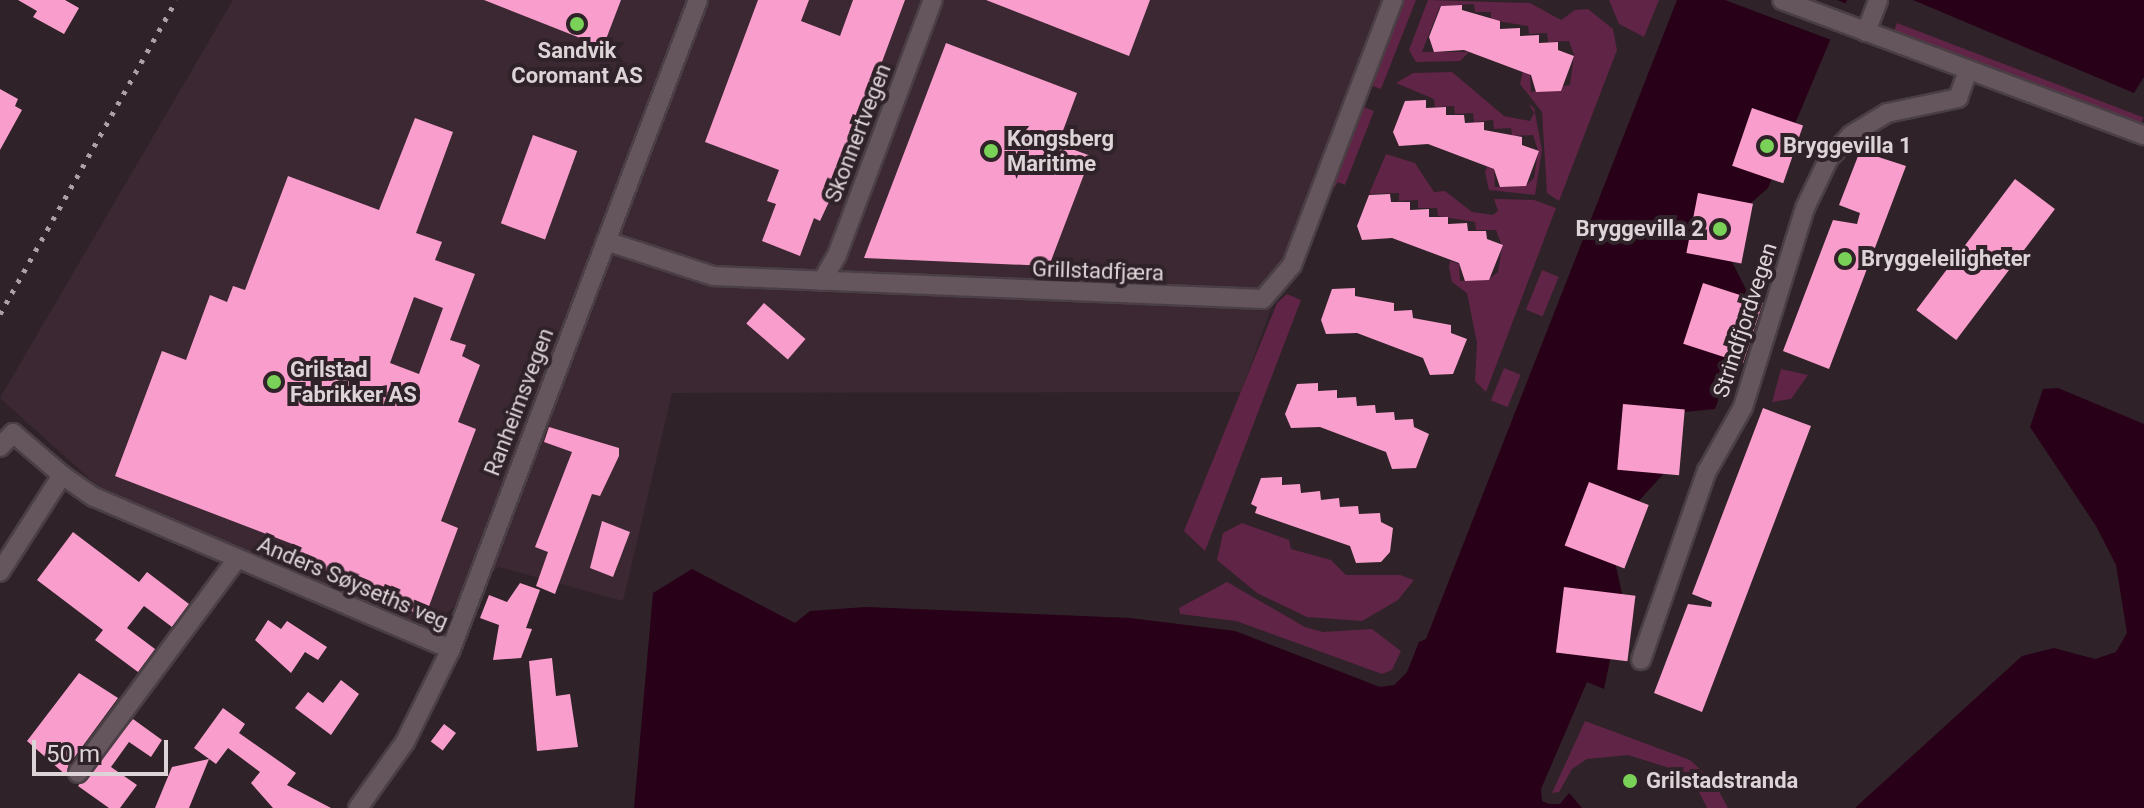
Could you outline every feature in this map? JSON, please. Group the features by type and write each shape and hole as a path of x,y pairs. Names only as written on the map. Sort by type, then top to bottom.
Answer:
{"street":[{"name":"Ranheimsvegen","path":"358,808 405,742 451,649 698,0"},
{"name":"Skonnertvegen","path":"822,281 841,246 933,0"},
{"name":"Grillstadfjæra","path":"606,241 713,276 1231,301 1267,298 1292,265 1393,0"},
{"path":"1782,0 2144,135"},
{"path":"1866,32 1878,0"},
{"name":"Strindfjordvegen","path":"1641,660 1707,471 1743,407 1805,208 1829,158 1851,135 1887,113 1958,98 1968,70"},
{"name":"Anders Søyseths veg","path":"0,447 7,426 62,475 94,497 451,649"},
{"path":"0,572 62,475"},
{"name":"Anders Søyseths veg","path":"78,773 236,560"}],"shaded area":[{"path":"233,0 1382,0 1241,392 672,393 623,601 499,567 430,628 100,488 0,398"},
{"path":"1402,0 1416,0 1381,89 1370,85"},
{"path":"1428,0 1530,3 1561,20 1575,10 1588,9 1613,29 1617,50 1559,201 1547,193 1542,112 1520,84 1523,71 1530,74 1531,92 1570,85 1574,55 1569,41 1548,42 1547,33 1529,34 1528,26 1491,20 1491,12 1475,12 1474,4 1440,6 1422,52 1469,52 1460,61 1416,62 1409,50"},
{"path":"1609,0 1659,0 1644,37 1619,24"},
{"path":"1677,0 1847,0 1768,188 1743,210 1731,260 1753,303 1715,409 1675,413 1666,471 1636,504 1615,562 1623,598 1604,689 1587,682 1541,789 1542,801 1560,804 1569,793 1582,808 634,808 653,593 692,569 795,623 810,611 866,607 1130,618 1235,631 1380,687 1394,685 1407,672 1419,642 1426,639"},
{"path":"1913,0 2144,0 2144,77 2134,93"},
{"path":"1897,23 2143,118 2140,127 1893,32"},
{"path":"1452,72 1504,116 1530,121 1534,113 1529,104 1534,108 1542,150 1535,195 1489,190 1485,172 1487,167 1494,169 1495,187 1525,186 1534,178 1538,151 1533,135 1512,136 1511,128 1494,129 1493,120 1474,122 1473,113 1455,114 1454,106 1435,107 1434,99 1396,83 1413,73"},
{"path":"1361,106 1374,111 1345,185 1338,182 1335,187 1331,185"},
{"path":"1386,154 1415,163 1434,192 1445,191 1472,212 1493,215 1498,211 1494,199 1534,200 1556,208 1486,392 1475,381 1477,343 1467,293 1452,282 1449,267 1450,261 1459,264 1460,281 1488,280 1498,272 1502,246 1496,230 1476,230 1475,222 1438,216 1437,208 1418,208 1418,200 1399,201 1399,193 1369,194"},
{"path":"1542,270 1559,277 1543,317 1526,310"},
{"path":"1287,294 1301,300 1205,551 1184,531 1277,303"},
{"path":"1504,368 1521,375 1508,407 1491,400"},
{"path":"1781,369 1808,375 1791,399 1772,402"},
{"path":"2058,388 2144,424 2144,808 1855,808 2022,656 2054,648 2095,659 2116,652 2127,633 2116,565 2096,526 2030,427 2043,389"},
{"path":"1242,523 1289,540 1291,549 1331,560 1346,575 1400,575 1414,580 1398,600 1362,621 1307,617 1257,593 1217,560 1223,533"},
{"path":"1227,582 1305,627 1323,632 1372,629 1401,651 1392,670 1382,674 1236,621 1180,614 1179,608"},
{"path":"1585,721 1690,760 1714,782 1728,808 1707,808 1697,788 1679,771 1628,755 1587,759 1572,769 1559,792 1552,793"}],"pier":[{"path":"1725,0 1837,0 1850,5 1834,41"}],"building":[{"path":"18,0 65,0 79,8 64,34 33,17 37,11"},
{"name":"Sandvik Coromant AS","path":"484,0 621,0 603,47"},
{"path":"758,0 809,0 801,21 840,36 853,0 905,0 834,191 820,221 814,218 800,256 762,241 776,204 767,201 779,170 705,142"},
{"path":"986,0 1150,0 1129,56"},
{"path":"1462,5 1462,10 1500,21 1500,29 1520,28 1520,36 1539,35 1539,43 1558,42 1558,50 1574,56 1561,91 1536,92 1531,75 1464,50 1434,52 1429,37 1441,6"},
{"name":"Kongsberg Maritime","path":"946,43 1077,93 1058,144 1091,156 1049,266 864,258"},
{"path":"0,89 18,99 15,106 22,110 0,150"},
{"path":"1426,100 1426,108 1446,107 1446,115 1464,115 1465,123 1484,122 1484,130 1522,137 1522,145 1539,151 1526,186 1500,187 1494,169 1428,144 1399,146 1393,132 1405,101"},
{"name":"Bryggevilla 1","path":"1752,108 1803,126 1783,183 1732,166"},
{"name":"Grilstad Fabrikker AS","path":"415,118 453,132 416,233 442,242 435,260 475,274 450,340 466,345 462,356 480,365 458,422 476,429 441,521 458,528 425,617 290,558 295,545 115,476 162,351 186,360 210,295 227,302 233,286 245,290 288,176 379,210","holes":["414,297 443,308 419,374 390,363"]},
{"path":"533,135 577,151 545,239 501,223"},
{"name":"Bryggeleiligheter","path":"1860,151 1906,166 1829,369 1783,351 1833,220 1857,224 1860,213 1839,205"},
{"path":"2015,179 2055,209 1956,340 1916,310"},
{"name":"Bryggevilla 2","path":"1698,193 1753,204 1741,264 1686,253"},
{"path":"1390,194 1391,202 1410,202 1410,210 1429,209 1429,217 1448,217 1448,224 1467,223 1468,231 1486,231 1487,239 1503,245 1489,280 1465,281 1459,263 1392,238 1362,240 1357,226 1369,195"},
{"path":"1703,283 1763,302 1743,363 1683,344"},
{"path":"1355,288 1355,296 1394,303 1394,311 1412,310 1413,318 1451,325 1451,333 1467,339 1453,374 1430,375 1423,358 1357,333 1326,334 1321,320 1332,289"},
{"path":"764,303 806,339 788,359 746,323"},
{"path":"1318,383 1318,391 1337,390 1337,398 1356,397 1357,406 1375,405 1376,413 1394,412 1395,420 1413,419 1414,427 1429,434 1416,468 1392,469 1386,452 1320,427 1291,428 1285,414 1297,384"},
{"path":"1623,404 1685,409 1679,475 1617,470"},
{"path":"1763,408 1811,426 1702,712 1654,693 1688,604 1711,607 1712,602 1692,594"},
{"path":"549,427 619,448 619,456 600,496 592,494 555,594 536,586 548,552 535,547 572,452 544,442"},
{"path":"1282,477 1282,485 1300,484 1301,493 1320,491 1321,500 1339,498 1340,507 1358,506 1359,514 1380,513 1381,522 1393,528 1390,552 1381,562 1356,563 1350,546 1255,513 1257,507 1251,504 1261,478"},
{"path":"1589,482 1649,505 1624,568 1565,545"},
{"path":"602,521 630,532 613,577 590,568"},
{"path":"73,532 139,582 147,572 189,604 172,627 144,606 127,628 155,649 138,672 95,640 103,630 37,580"},
{"path":"520,583 540,590 526,628 532,629 521,658 493,660 499,625 480,618 489,595 507,602"},
{"path":"1564,587 1635,596 1627,661 1556,653"},
{"path":"268,620 281,629 287,621 327,647 318,660 305,652 291,673 255,640"},
{"path":"552,658 556,696 570,694 578,747 537,751 529,661"},
{"path":"79,673 118,698 68,766 67,776 27,741"},
{"path":"341,680 359,694 331,735 295,708 308,692 323,703"},
{"path":"223,708 245,724 239,733 296,773 287,785 331,808 273,808 251,783 260,772 228,748 216,764 194,748"},
{"path":"133,719 162,740 151,757 129,742 111,767 137,785 120,808 109,808 78,786"},
{"path":"444,724 456,733 443,751 431,742"},
{"path":"209,759 189,808 155,808 172,767"}],"railway":[{"path":"0,314 176,0"}],"place":[{"name":"Sandvik Coromant AS","path":"577,24"},
{"name":"Bryggevilla 1","path":"1767,146"},
{"name":"Kongsberg Maritime","path":"991,151"},
{"name":"Bryggevilla 2","path":"1720,229"},
{"name":"Bryggeleiligheter","path":"1845,259"},
{"name":"Grilstad Fabrikker AS","path":"274,382"},
{"name":"Grilstadstranda","path":"1630,781"}]}
